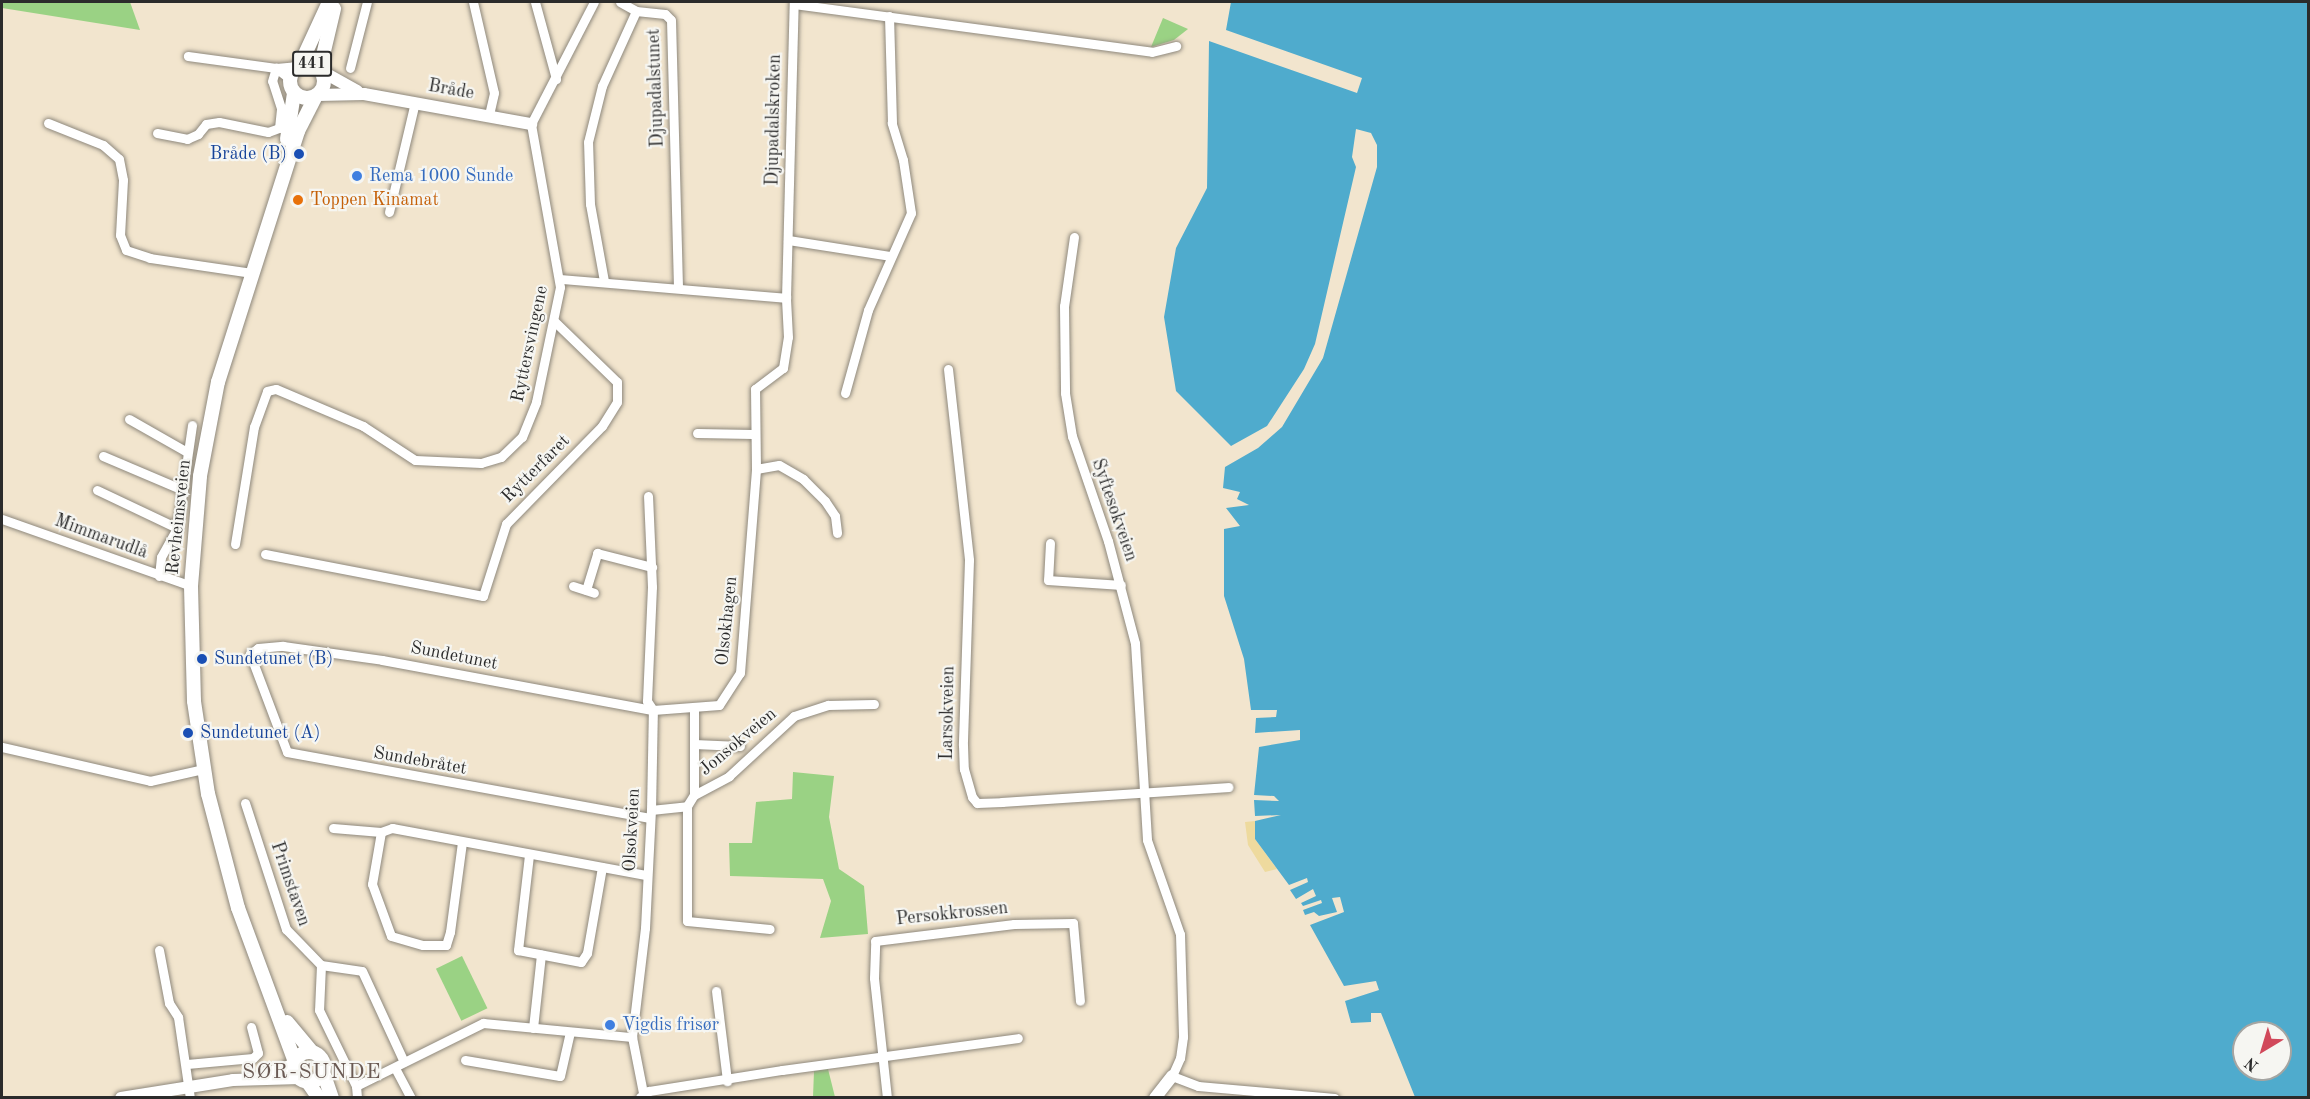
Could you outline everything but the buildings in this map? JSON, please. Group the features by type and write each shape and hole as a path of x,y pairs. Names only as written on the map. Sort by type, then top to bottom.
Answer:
{"main road":[{"name":"441","path":"328,2 299,65 292,86 307,98 317,95 325,82 321,70 336,2"},
{"name":"441","path":"299,65 321,70"},
{"name":"Revheimsveien","path":"292,86 292,121 218,382 204,451 191,586 192,667 203,770 232,888 278,1010 295,1063"},
{"name":"Revheimsveien","path":"252,268 298,131 317,95"},
{"name":"Revheimsveien","path":"278,1010 312,1052"},
{"name":"441","path":"312,1052 321,1057 323,1072 332,1098"},
{"path":"295,1063 303,1053 312,1052"},
{"name":"441","path":"295,1063 303,1080 319,1098"},
{"path":"303,1080 316,1079 323,1072"}],"street":[{"path":"350,68 367,2"},
{"path":"473,2 494,93 489,116"},
{"path":"535,2 556,78"},
{"path":"531,124 594,2"},
{"name":"Djupadalstunet","path":"620,2 636,11 665,14 671,20 678,288"},
{"path":"794,3 844,5 889,16 1152,52 1176,46"},
{"name":"Djupadalskroken","path":"753,402 755,389 783,368 788,337 786,298 794,3"},
{"name":"Djupadalstunet","path":"604,281 590,204 588,142 602,86 636,11"},
{"path":"845,393 868,310 912,203 892,123 889,16"},
{"path":"188,56 276,68 299,65"},
{"path":"276,68 292,86"},
{"path":"157,133 187,139 198,135 206,124 219,122 268,132 279,128 281,108 272,81 276,68"},
{"name":"Bråde","path":"321,70 338,84 364,94"},
{"name":"Bråde","path":"317,95 364,94 531,124"},
{"path":"389,212 415,102"},
{"path":"48,123 103,145 119,159 123,180 120,235 126,250 150,258 252,268"},
{"name":"Ryttersvingene","path":"235,544 232,527 256,417 267,391 276,389 363,426 415,460 481,463 501,457 522,437 536,402 561,279 536,168 531,124"},
{"name":"Syftesokveien","path":"1074,237 1064,306 1065,393 1072,436 1121,585 1135,644 1146,793 1144,818 1151,860 1180,934 1183,1037 1180,1058 1172,1076"},
{"path":"788,240 890,256"},
{"path":"561,279 786,298"},
{"name":"Rytterfaret","path":"265,554 483,596 506,524 602,426 617,402 617,382 554,321"},
{"name":"Larsokveien","path":"948,369 969,560 963,745 968,789 977,803 1229,787"},
{"name":"Olsokhagen","path":"653,710 718,705 740,673 756,469 753,402"},
{"path":"129,419 187,452"},
{"name":"Revheimsveien","path":"159,576 161,556 177,528 192,424"},
{"path":"697,433 753,434"},
{"path":"103,456 183,490"},
{"path":"756,469 778,465 803,479 825,501 835,516 837,533"},
{"path":"97,490 177,528"},
{"name":"Olsokveien","path":"642,1097 632,1037 644,937 650,814 653,710 647,701 652,567 648,496"},
{"name":"Mimmarudlå","path":"2,519 191,586"},
{"path":"1050,543 1048,580 1121,585"},
{"path":"573,586 590,591 597,553 652,567"},
{"name":"Sundetunet","path":"250,654 262,647 283,646 382,660 653,710"},
{"name":"Sundebråtet","path":"250,654 286,752 650,814"},
{"name":"Jonsokveien","path":"687,806 694,795 729,776 794,716 821,706 874,704"},
{"name":"Jonsokveien","path":"694,708 694,795"},
{"name":"Jonsokveien","path":"694,744 740,746"},
{"path":"2,747 150,781 203,770"},
{"name":"Primstaven","path":"245,803 286,929 321,965"},
{"path":"650,814 687,806 687,921 770,929"},
{"path":"333,828 381,832 392,828 646,875"},
{"path":"381,832 372,884 381,910 391,936 423,945 446,945 450,932 462,842"},
{"path":"529,855 518,950 541,954 584,960 602,867"},
{"name":"Persokkrossen","path":"887,1098 881,1058 874,941 1014,924 1072,923 1080,1001"},
{"path":"159,950 187,1064 190,1091"},
{"path":"533,1028 541,954"},
{"path":"357,1098 356,1086 319,1010 321,965 362,971 404,1062"},
{"path":"716,991 727,1081"},
{"path":"356,1086 466,1031 487,1023 632,1037"},
{"path":"187,1064 256,1057 251,1026"},
{"path":"465,1060 560,1076 570,1032"},
{"path":"881,1058 1018,1038"},
{"name":"Olsokveien","path":"642,1097 649,1091 881,1058"},
{"path":"121,1098 190,1091 258,1078 295,1063"},
{"path":"395,1068 411,1098"},
{"path":"1155,1098 1172,1076 1198,1086 1248,1093 1331,1096"},
{"path":"258,1078 303,1080"},
{"path":"1198,1086 1198,1098"}],"green space":[{"path":"2,2 130,2 140,30 2,8"},
{"path":"1163,18 1188,29 1174,40 1151,47"},
{"path":"793,772 834,776 829,817 839,869 864,886 868,934 820,938 831,901 823,879 730,876 729,843 752,843 756,802 792,799"},
{"path":"462,956 487,1008 461,1021 436,969"},
{"path":"828,1069 835,1097 813,1097 814,1071"}],"sand":[{"path":"1255,821 1255,839 1277,869 1265,872 1248,845 1245,822"}],"water":[{"path":"1231,2 2308,2 2308,1097 1415,1097 1381,1013 1371,1013 1371,1022 1351,1023 1345,1001 1379,990 1376,981 1344,986 1310,925 1344,912 1340,897 1332,898 1337,912 1319,916 1314,912 1305,915 1303,910 1322,903 1321,900 1303,906 1301,903 1316,896 1313,889 1296,899 1290,890 1308,882 1307,878 1289,885 1255,839 1255,821 1281,815 1255,816 1254,800 1279,801 1274,796 1254,795 1259,747 1300,740 1300,730 1255,733 1256,718 1276,717 1277,710 1251,710 1244,659 1224,596 1224,529 1240,526 1226,508 1249,505 1237,499 1240,492 1223,488 1225,467 1258,448 1282,427 1323,358 1377,167 1377,145 1371,133 1356,129 1352,157 1356,167 1315,344 1304,369 1267,426 1231,446 1176,391 1164,317 1176,248 1207,188 1209,41 1357,93 1362,78 1226,30"}],"place":[{"name":"Bråde (B)","path":"299,154"},
{"name":"Rema 1000 Sunde","path":"357,176"},
{"name":"Toppen Kinamat","path":"298,200"},
{"name":"Sundetunet (B)","path":"202,659"},
{"name":"Sundetunet (A)","path":"188,733"},
{"name":"Vigdis frisør","path":"610,1025"}],"district":[{"name":"SØR-SUNDE","path":"312,1073"}]}
